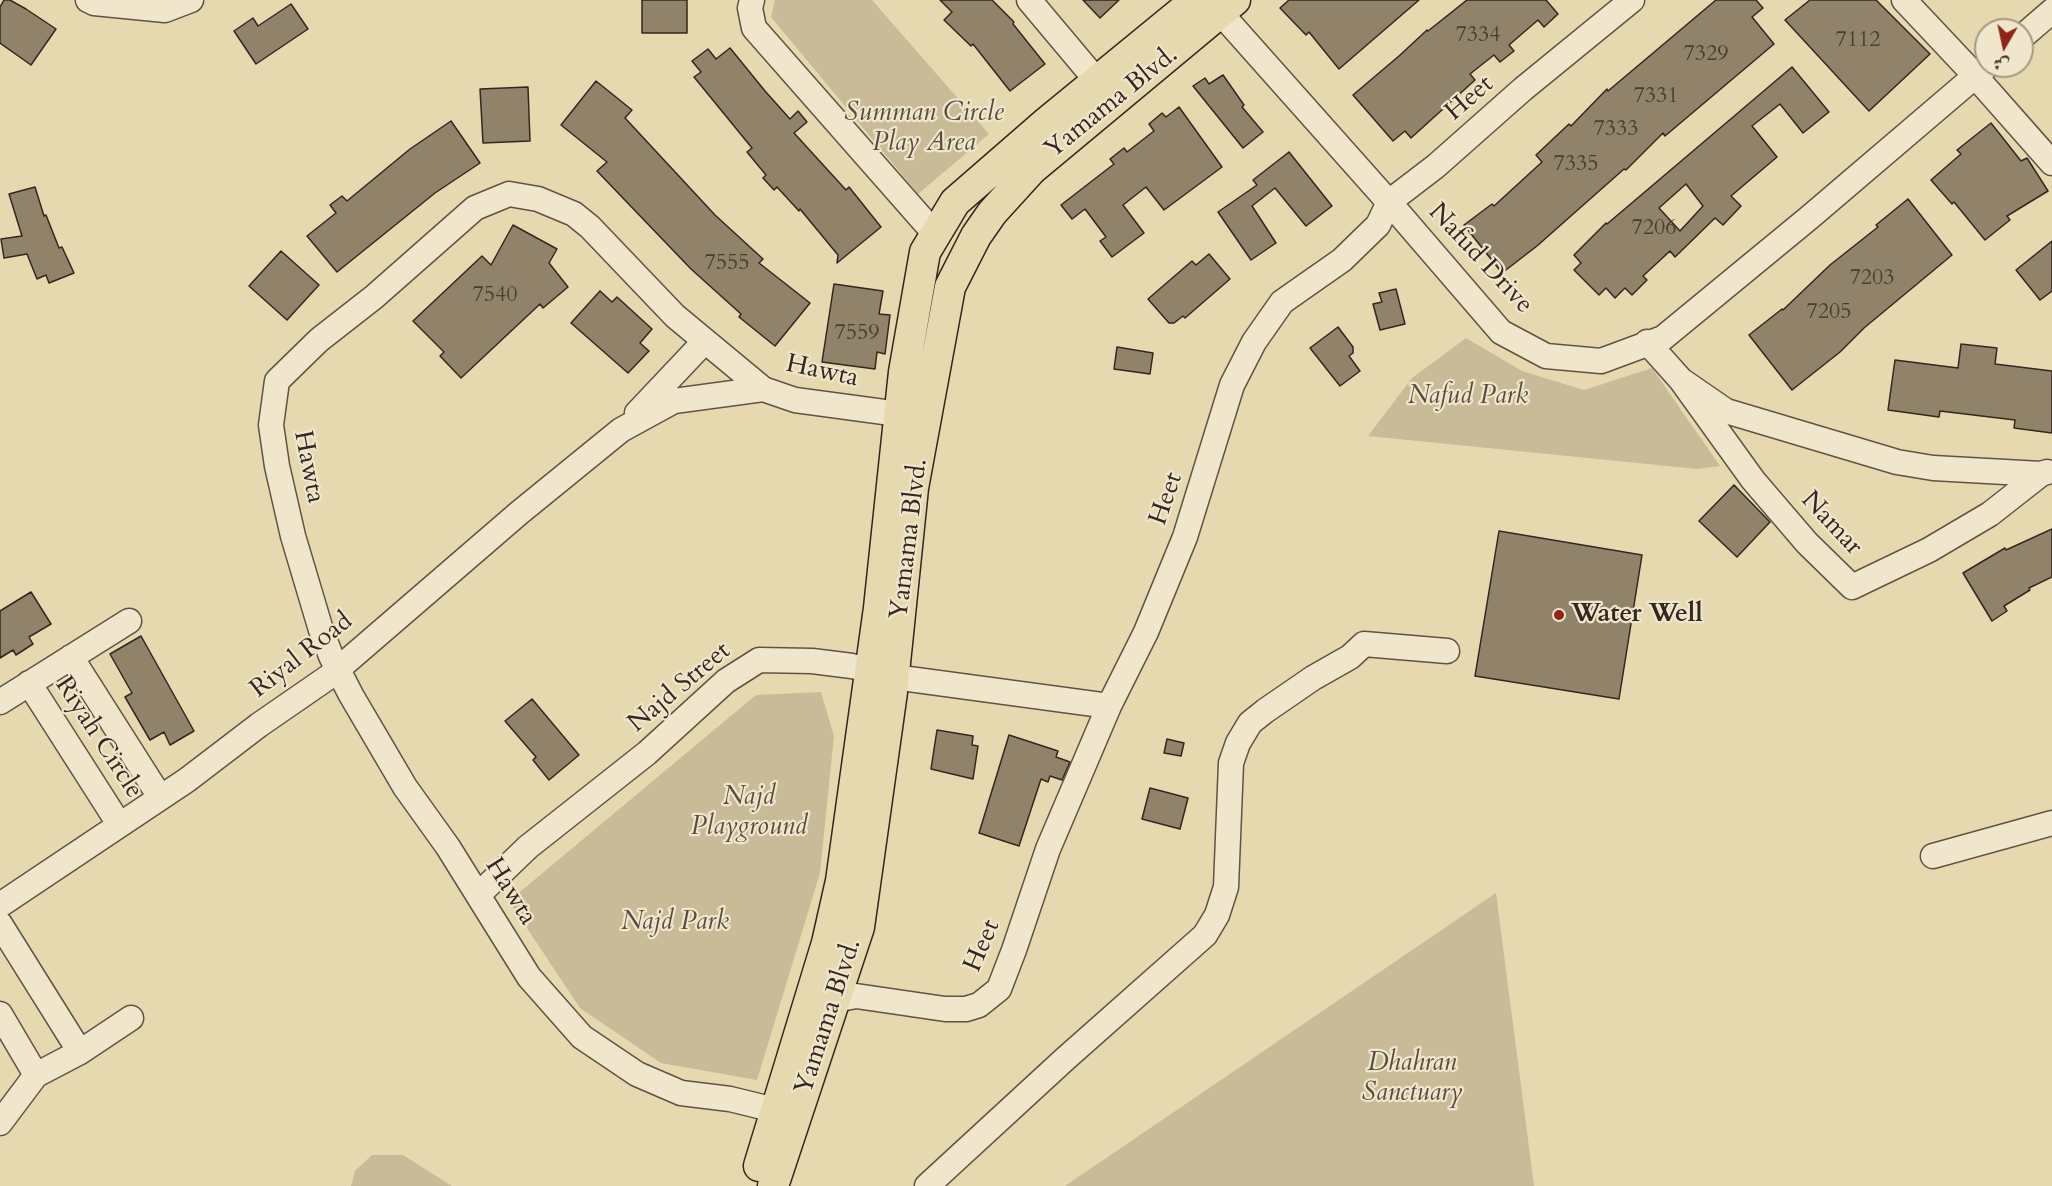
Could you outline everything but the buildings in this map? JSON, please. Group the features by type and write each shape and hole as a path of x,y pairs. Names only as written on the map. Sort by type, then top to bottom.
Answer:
{"main road":[{"name":"Yamama Blvd.","path":"772,1186 859,927 882,674 879,609 904,372 925,252 955,202 1097,81 1215,3"},
{"name":"Yamama Blvd.","path":"754,1186 827,943 841,881 882,674 950,287 963,258 992,213 1032,169 1215,3"}],"street":[{"path":"88,0 94,3 165,10 191,0"},
{"path":"752,0 750,8 754,28 936,234 948,241 963,258"},
{"path":"1029,0 1097,81"},
{"name":"Heet","path":"835,1000 856,996 945,1009 966,1009 980,1005 999,989 1048,849 1109,706 1146,632 1185,537 1232,385 1254,342 1282,302 1342,260 1378,225 1389,202 1436,166 1523,89 1632,0"},
{"path":"1904,0 1974,65"},
{"name":"Nafud Drive","path":"1215,3 1501,332 1546,356 1601,361 1663,339 1974,77"},
{"path":"2034,27 2052,11"},
{"path":"1986,78 2052,163"},
{"name":"Hawta","path":"775,1110 730,1099 681,1093 637,1074 582,1037 529,977 448,847 405,787 338,669 321,630 277,466 271,425 277,381 319,340 374,297 475,208 509,194 538,199 574,214 590,227 675,316 763,388 795,399 899,414"},
{"name":"Riyal Road","path":"0,905 160,797 338,669 519,513 621,430 705,341"},
{"name":"Namar","path":"1648,343 1681,380 1753,480 1807,543 1852,587 1929,550 1990,514 2047,472"},
{"name":"Namar","path":"1681,380 1726,411 1897,462 1933,468 2047,472"},
{"name":"Riyal Road","path":"621,430 674,400 763,388"},
{"name":"Riyah Circle","path":"0,702 129,621"},
{"path":"927,1186 1205,935 1217,915 1226,887 1231,763 1238,743 1250,723 1313,678 1350,657 1364,644 1447,651"},
{"name":"Riyah Circle","path":"72,657 160,797"},
{"name":"Najd Street","path":"478,895 528,847 647,753 726,681 759,660 813,661 852,666 882,674 1109,706"},
{"name":"Riyah Circle","path":"30,683 119,824"},
{"path":"1933,856 2052,823"},
{"path":"0,924 80,1052"},
{"path":"0,1014 36,1076"},
{"path":"0,1123 36,1076 80,1052 130,1017"}],"green space":[{"name":"Summan Circle Play Area","path":"775,0 872,0 989,134 918,194 771,17"},
{"name":"Nafud Park","path":"1466,338 1522,371 1584,390 1652,368 1720,466 1697,469 1368,436 1412,378"},
{"name":"Najd Park","path":"821,692 834,736 820,873 757,1080 661,1063 580,1008 509,901 756,695"},
{"name":"Dhahran Sanctuary","path":"1496,893 1534,1186 1065,1186"},
{"path":"372,1155 403,1155 452,1186 351,1186 355,1171"}],"place":[{"name":"Water Well","path":"1559,615"}],"park label":[{"name":"Najd Playground","path":"749,813"}]}
